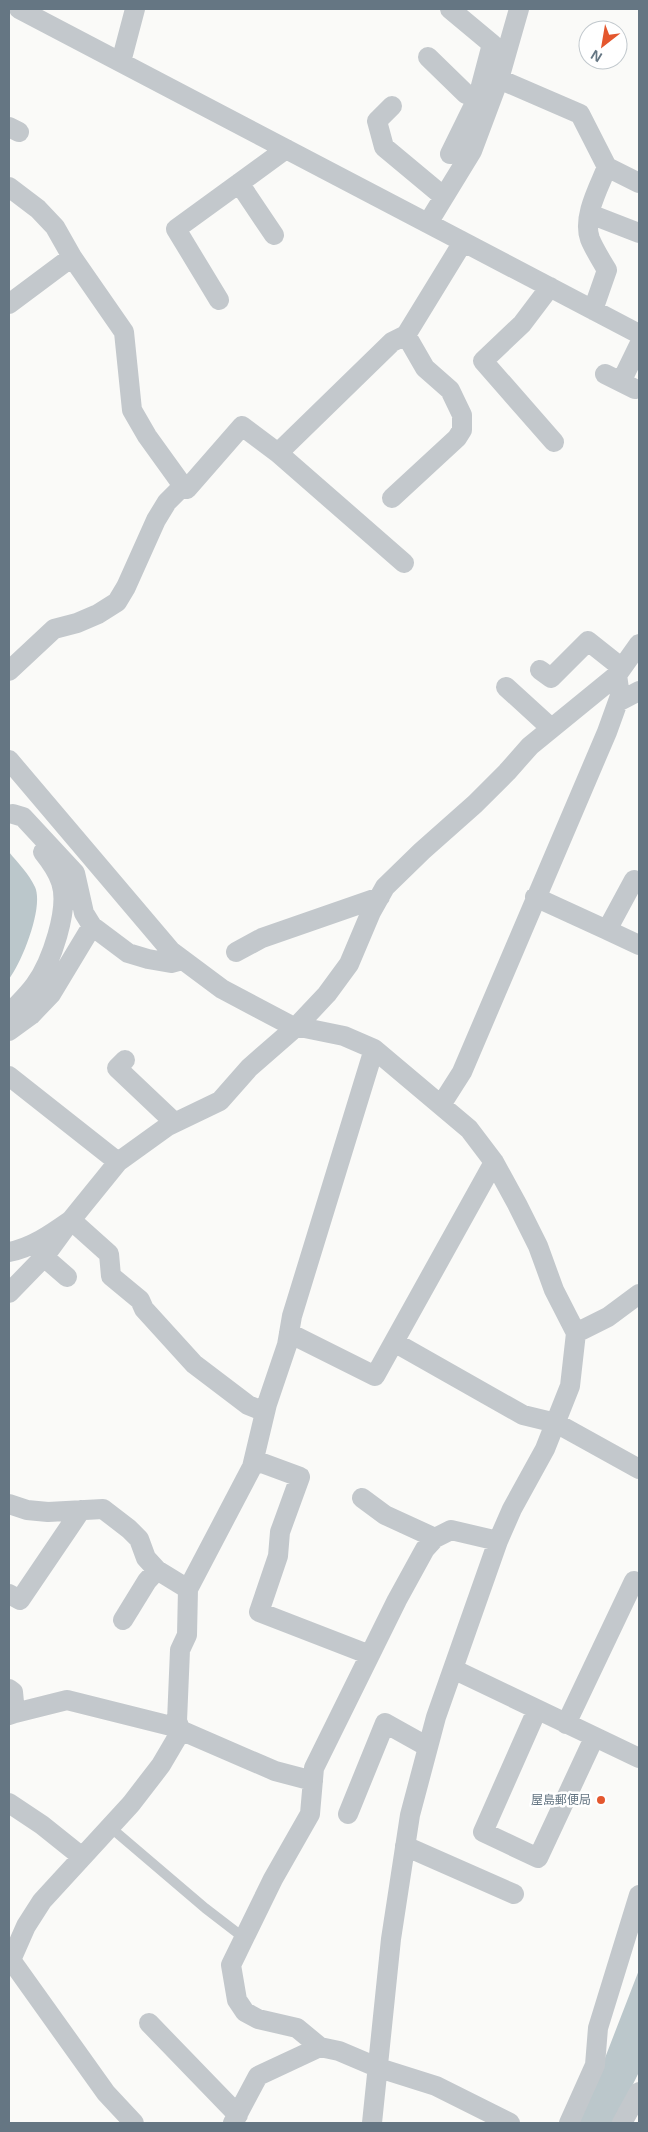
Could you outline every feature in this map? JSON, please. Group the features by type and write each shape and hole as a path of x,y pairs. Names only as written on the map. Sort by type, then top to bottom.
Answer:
{"street":[{"path":"19,9 639,334"},
{"path":"121,62 135,9"},
{"path":"428,223 472,151 484,99 492,44 450,9"},
{"path":"450,154 484,99 499,79 519,9"},
{"path":"428,57 466,94 484,99"},
{"path":"499,79 580,114 607,167 639,183"},
{"path":"392,106 377,121 384,147 444,197"},
{"path":"219,300 176,229 286,149"},
{"path":"593,310 607,270 589,238 590,214 607,167"},
{"path":"238,183 274,235"},
{"path":"9,187 38,209 55,227 72,257 124,332 132,410 147,436 183,486 187,489 242,426 278,453 404,563"},
{"path":"590,214 639,233"},
{"path":"278,453 392,342 406,335 463,242"},
{"path":"9,304 72,257"},
{"path":"550,287 522,324 482,361 554,442"},
{"path":"392,498 457,438 462,430 462,416 450,390 425,368 406,335"},
{"path":"620,381 639,345"},
{"path":"9,671 54,629 77,623 98,614 117,602 126,587 156,520 167,502 183,486"},
{"path":"442,1105 462,1072 620,696 620,672 588,641 551,678 540,670"},
{"path":"9,1293 44,1257 118,1162 174,1122 220,1101 249,1068 296,1027 327,994 349,964 371,912 385,887 475,804 530,746 620,672 639,644"},
{"path":"506,687 551,728"},
{"path":"618,702 639,691"},
{"path":"9,760 141,917 171,951 182,960 222,989 290,1025 344,1036 374,1049 469,1129 494,1162 538,1246 554,1290 576,1333 570,1386 545,1449 512,1509 498,1541 453,1669 428,1747 410,1814 391,1939 372,2123"},
{"path":"11,811 23,817 75,873 84,913 92,926 128,952 148,959 171,963 182,960"},
{"path":"9,1014 35,985 46,963 58,930 64,905 62,884 55,867 11,811"},
{"path":"607,930 634,880"},
{"path":"236,952 262,938 380,897"},
{"path":"535,897 639,945"},
{"path":"9,1031 31,1015 51,994 92,926"},
{"path":"181,1731 177,1722 180,1650 187,1635 188,1589 226,1520 252,1466 265,1412 287,1345 300,1289 374,1049"},
{"path":"125,1060 117,1068 174,1122"},
{"path":"9,1076 118,1162"},
{"path":"289,1333 375,1376 494,1162"},
{"path":"71,1220 109,1254 111,1276 140,1300 144,1309 194,1364 248,1405 265,1412"},
{"path":"9,1252 25,1248 37,1242 71,1220"},
{"path":"44,1257 67,1277"},
{"path":"576,1333 608,1317 639,1294"},
{"path":"394,1342 523,1415 556,1423 639,1469"},
{"path":"254,1460 300,1477 280,1532 278,1556 259,1612 370,1655"},
{"path":"362,1498 385,1515 435,1538"},
{"path":"9,1504 27,1510 48,1512 103,1510 129,1529 139,1539 146,1558 157,1570 188,1589"},
{"path":"9,1594 20,1600 81,1510"},
{"path":"498,1541 451,1530 435,1538 425,1549 314,1768 310,1814 273,1879 231,1965 237,2000 245,2012 258,2019 297,2028 320,2047 339,2051 379,2068 436,2086 510,2123"},
{"path":"123,1620 147,1581 157,1570"},
{"path":"566,1724 634,1581"},
{"path":"453,1669 639,1758"},
{"path":"9,1689 13,1692 12,1714 66,1700 171,1726 275,1771 313,1781"},
{"path":"537,1710 483,1832 538,1858 594,1738"},
{"path":"348,1814 384,1723 428,1747"},
{"path":"134,2123 106,2093 10,1958 26,1926 42,1901 131,1804 161,1765 181,1731"},
{"path":"9,1803 42,1824 82,1857"},
{"path":"405,1846 514,1894"},
{"path":"569,2123 595,2065 598,2028 639,1895"},
{"path":"149,2023 235,2119 258,2076 320,2047"},
{"path":"622,2123 639,2091"}],"lane":[{"path":"110,1826 205,1908 244,1938"}],"shaded area":[{"path":"9,852 35,887 37,907 25,948 9,979"},
{"path":"639,1970 639,2072 614,2123 577,2123 598,2076"}],"place":[{"name":"屋島郵便局","path":"601,1800"}]}
